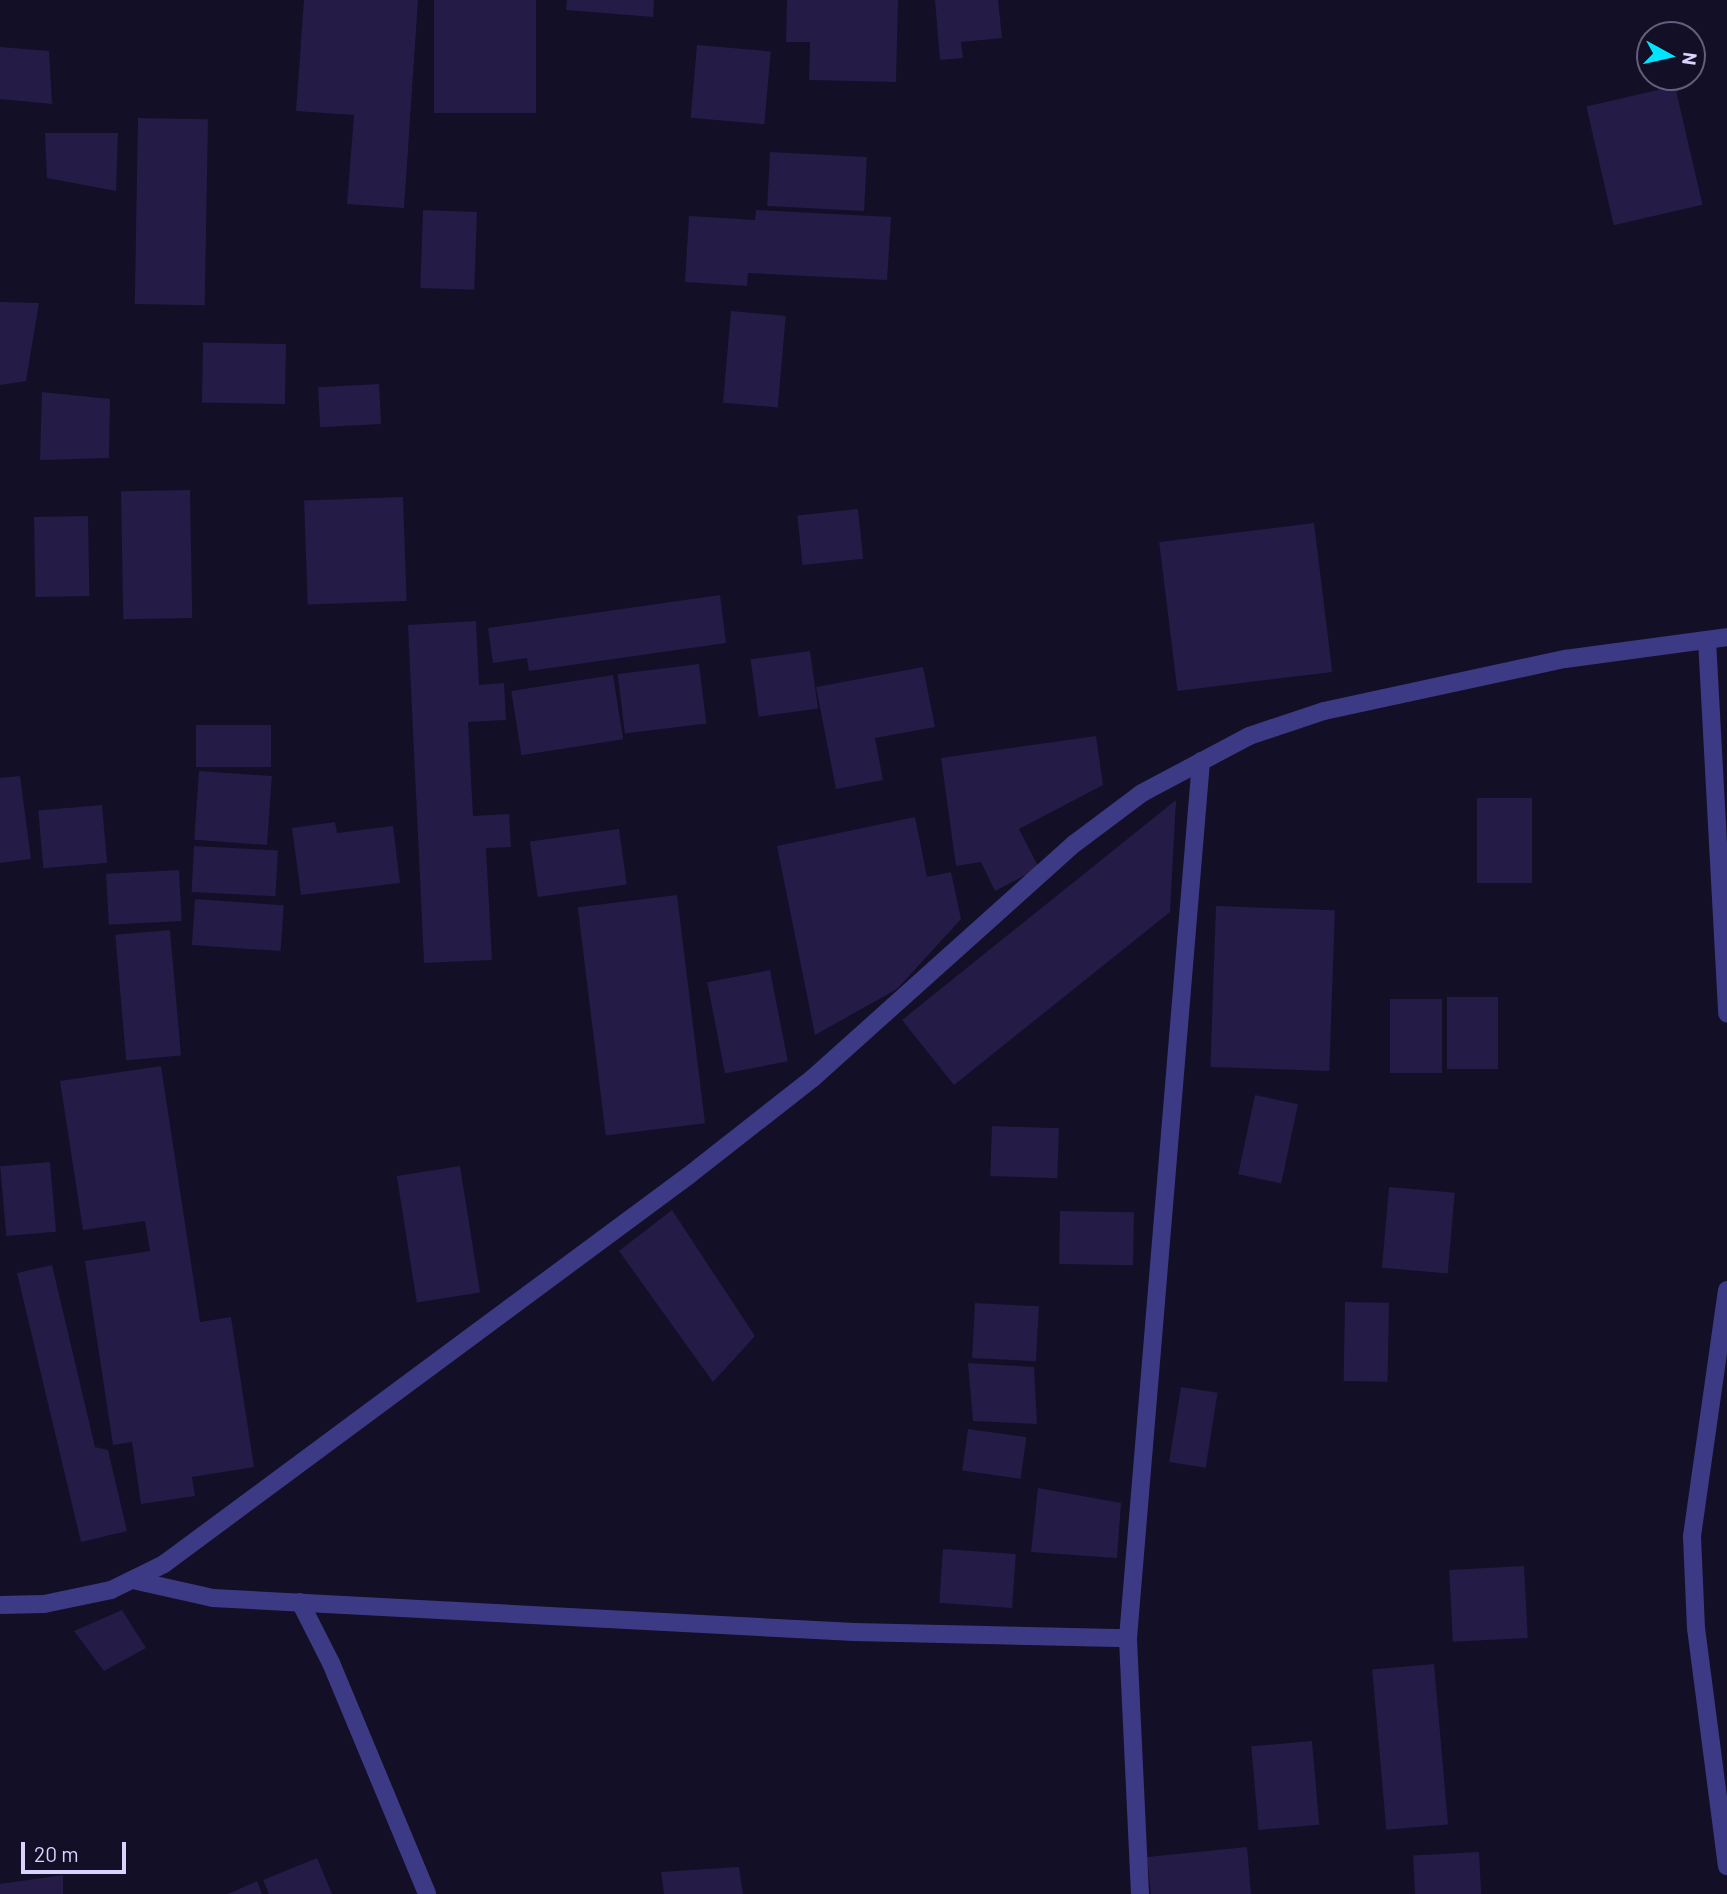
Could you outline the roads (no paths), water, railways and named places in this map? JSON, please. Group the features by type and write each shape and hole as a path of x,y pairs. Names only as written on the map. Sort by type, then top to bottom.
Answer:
{"street":[{"path":"0,1605 44,1604 137,1581 688,1176 813,1078 1074,844 1142,793 1250,736 1324,711 1565,659 1727,637"},
{"path":"1707,640 1727,1013"},
{"path":"1140,1894 1128,1638 1201,761"},
{"path":"1727,1290 1692,1537 1696,1628 1727,1866"},
{"path":"137,1581 214,1598 854,1632 1128,1638"},
{"path":"300,1602 331,1663 426,1894"}]}
